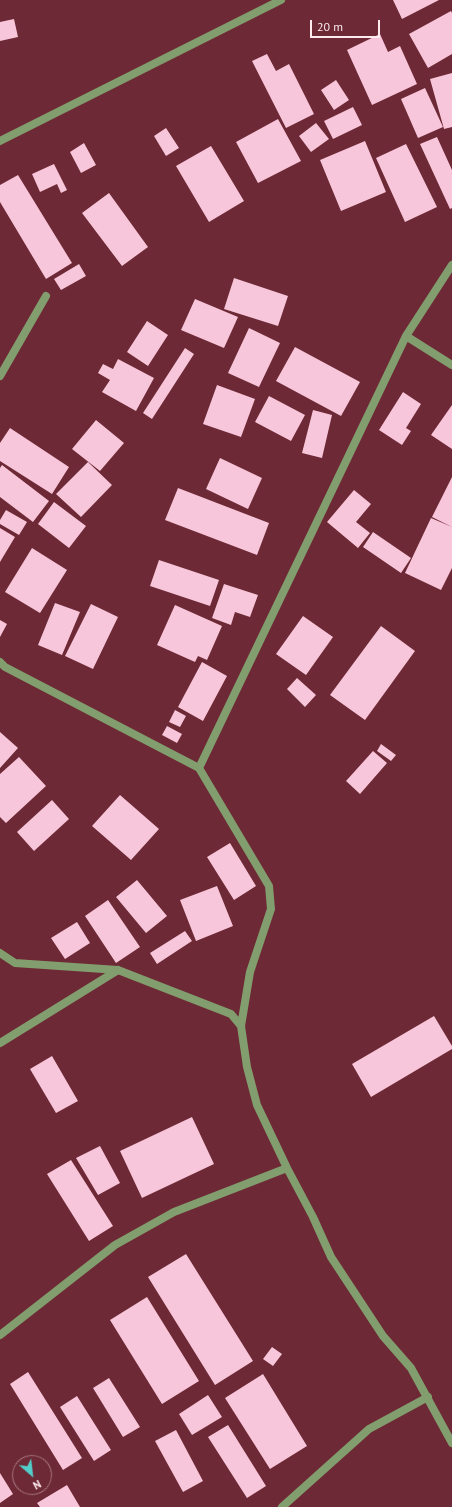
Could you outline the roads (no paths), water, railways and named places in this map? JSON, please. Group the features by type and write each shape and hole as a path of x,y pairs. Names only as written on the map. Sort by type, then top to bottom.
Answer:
{"street":[{"path":"0,141 281,0"},
{"path":"199,768 406,336 452,265"},
{"path":"0,376 46,296"},
{"path":"406,336 452,365"},
{"path":"0,662 5,667 199,768 269,886 270,909 250,972 241,1026 247,1067 257,1105 287,1168 313,1217 331,1257 383,1336 411,1368 452,1443"},
{"path":"0,953 15,963 118,970 231,1014 241,1026"},
{"path":"0,1043 118,970"},
{"path":"0,1335 115,1245 174,1212 287,1168"},
{"path":"282,1507 369,1429 428,1397"}]}
